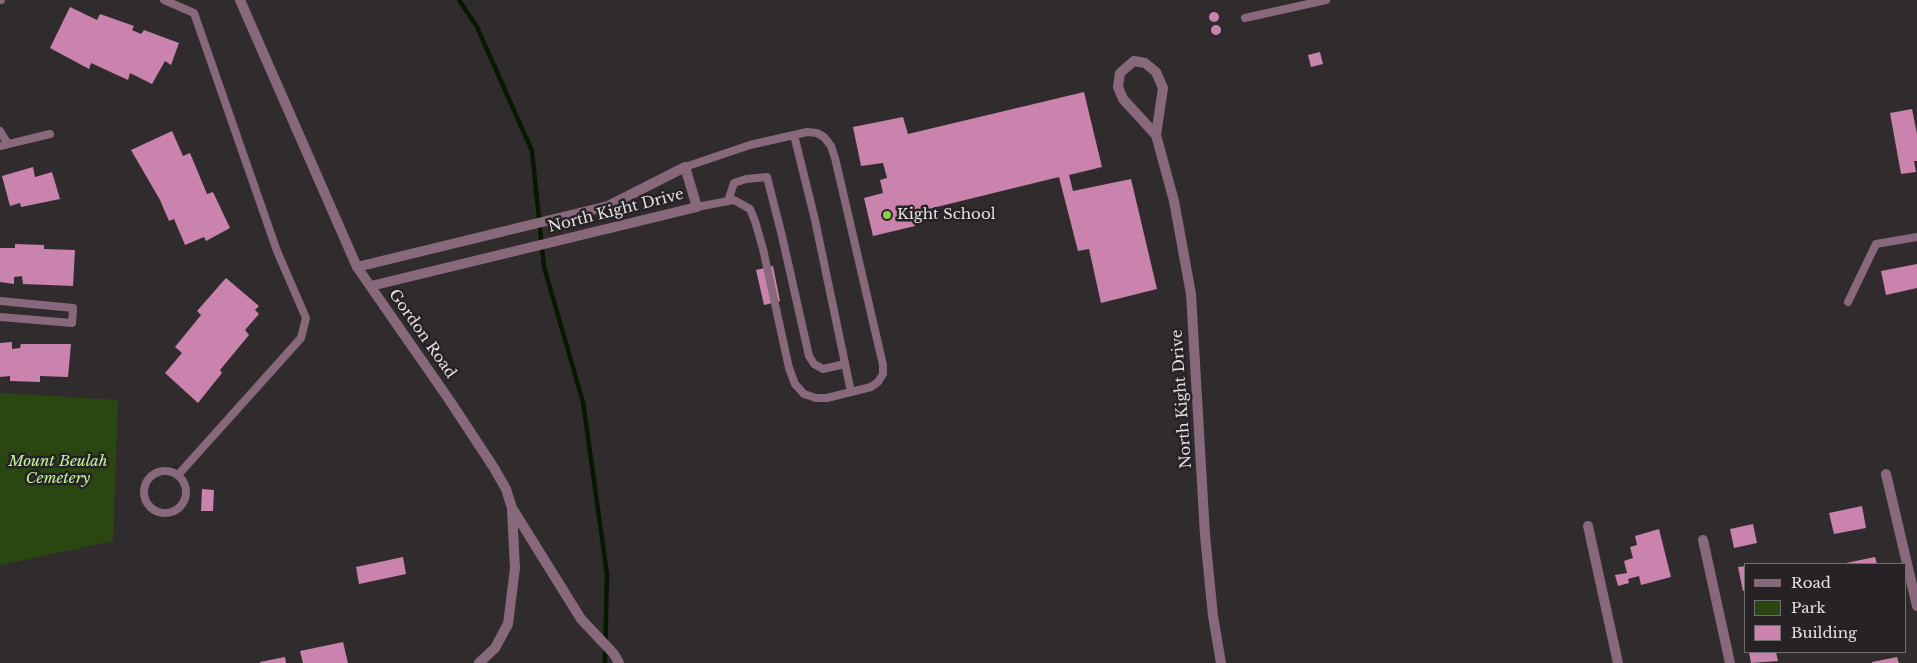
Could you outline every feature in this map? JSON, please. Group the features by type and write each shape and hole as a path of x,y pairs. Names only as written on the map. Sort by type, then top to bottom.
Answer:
{"street":[{"name":"Gordon Road","path":"240,0 357,267 494,468 506,489 512,508 580,620 614,654 619,663"},
{"name":"North Kight Drive","path":"1156,135 1123,99 1118,87 1120,73 1134,61 1146,63 1156,72 1163,88 1156,135 1174,201 1191,294 1206,535 1213,616 1221,663"},
{"name":"North Kight Drive","path":"357,267 608,206 685,167 697,207 371,286"},
{"path":"1886,474 1914,574 1917,606"},
{"path":"479,663 494,648 508,624 515,568 512,508"},
{"path":"1588,526 1618,663"},
{"path":"1703,540 1730,663"}],"lane":[{"path":"164,0 194,13 277,252 306,318 301,338 178,475"},
{"path":"1245,18 1326,0"},
{"path":"0,132 4,145 50,134"},
{"path":"685,167 750,145 807,132 817,133 824,138 831,146 883,365 883,374 878,382 871,387 826,398 816,398 804,394 795,384 788,368 756,221 750,209 734,200 697,207"},
{"path":"794,135 815,220 851,392"},
{"path":"728,202 734,183 746,179 767,177 809,356 814,364 823,369 845,364"},
{"path":"1848,302 1876,244 1917,237"},
{"path":"0,301 73,308 72,323 0,317"},
{"path":"164,471 178,475 185,486 185,499 181,505 176,509 164,512 151,507 144,495 144,488 151,476 164,471"}],"green space":[{"name":"Mount Beulah Cemetery","path":"0,393 118,400 113,541 0,565"}],"building":[{"path":"70,7 97,20 100,14 134,26 132,30 141,34 144,30 179,43 171,65 165,61 152,84 130,73 128,80 91,63 89,69 50,48"},
{"path":"1212,12 1216,12 1219,17 1218,21 1212,22 1209,19 1209,15"},
{"path":"1214,25 1218,25 1221,30 1220,34 1214,35 1211,32 1211,28"},
{"path":"1320,52 1323,64 1311,67 1308,55"},
{"path":"1084,92 1102,167 1069,175 1073,191 1131,179 1157,289 1101,303 1089,249 1078,251 1059,177 912,213 915,226 873,236 864,198 883,193 880,180 887,178 883,163 861,166 853,127 903,117 908,134"},
{"path":"1912,109 1917,134 1917,161 1914,161 1916,172 1901,174 1890,113"},
{"path":"172,131 183,156 190,153 207,194 213,192 230,228 206,241 204,237 185,245 174,219 169,221 160,200 131,150"},
{"path":"33,167 35,177 52,172 60,199 21,207 20,203 10,206 2,176"},
{"path":"15,244 44,245 44,249 75,250 73,286 23,284 22,276 14,277 14,284 0,282 0,248 15,248"},
{"path":"1917,264 1917,288 1886,295 1881,271"},
{"path":"773,266 780,301 764,305 756,270"},
{"path":"226,278 259,306 255,310 259,314 245,330 249,335 220,370 222,373 198,403 165,373 182,353 175,347 201,315 197,311"},
{"path":"12,342 12,349 20,348 21,344 71,344 68,377 40,376 40,382 10,381 10,376 0,377 0,343"},
{"path":"202,489 214,490 213,511 201,511"},
{"path":"1862,506 1866,528 1834,534 1829,513"},
{"path":"1753,524 1757,543 1734,548 1730,529"},
{"path":"1659,529 1671,577 1641,585 1639,576 1628,579 1629,583 1618,586 1615,575 1627,573 1624,561 1633,558 1630,547 1637,545 1635,536"},
{"path":"403,557 406,574 359,584 356,567"},
{"path":"1875,557 1877,563 1846,563"},
{"path":"1744,566 1743,591 1738,567"},
{"path":"343,642 348,663 303,663 300,651"},
{"path":"1749,653 1776,653 1778,661 1751,663"},
{"path":"285,657 286,663 260,663 260,662"},
{"path":"1897,657 1899,663 1872,663 1872,662"}],"waterway":[{"path":"459,0 477,27 532,151 544,267 583,402 607,574 605,663"}],"place":[{"name":"Kight School","path":"887,215"}]}
